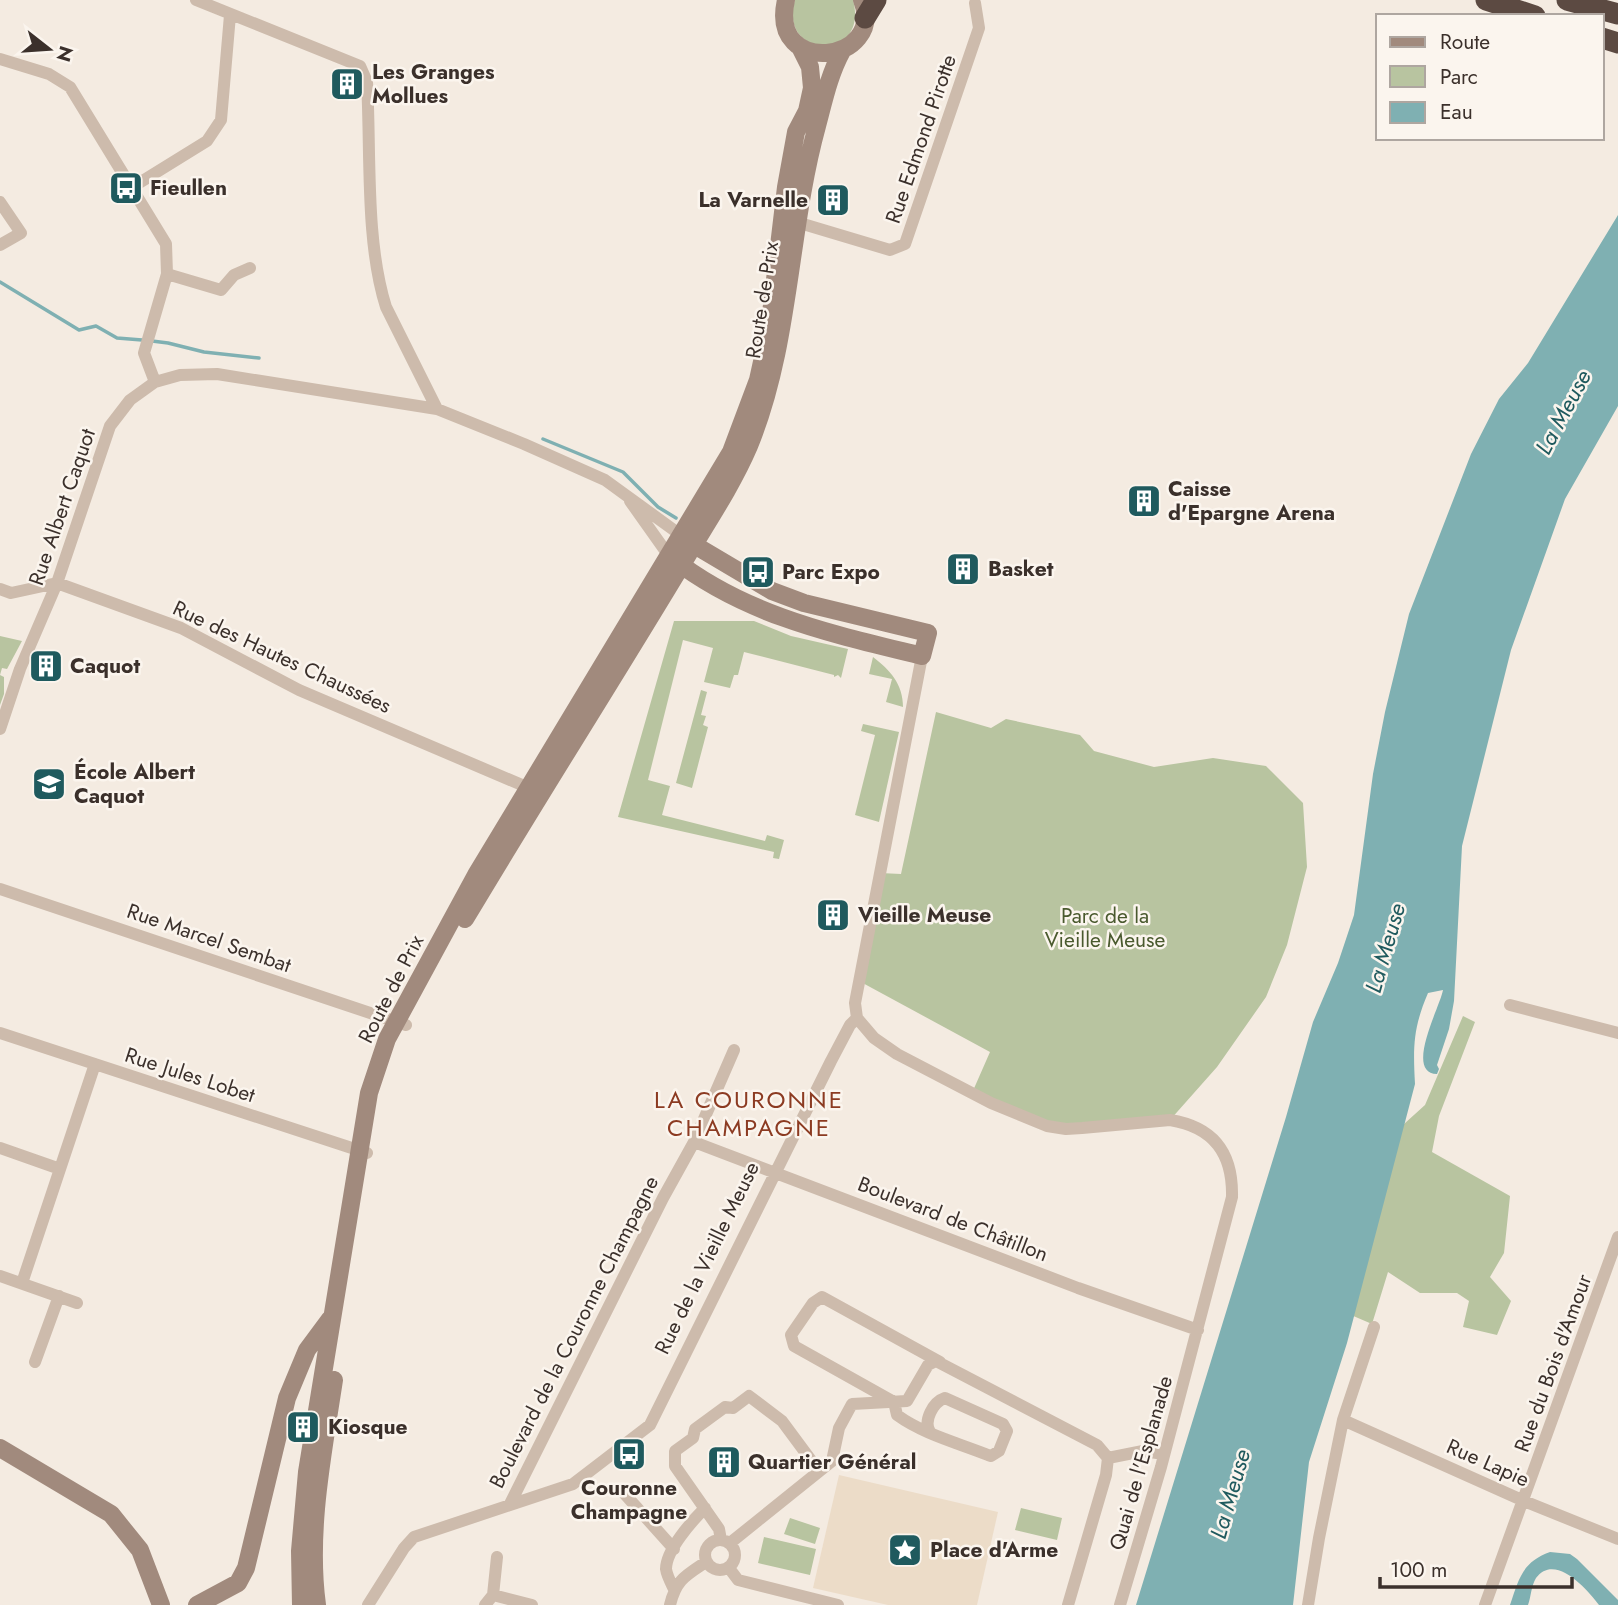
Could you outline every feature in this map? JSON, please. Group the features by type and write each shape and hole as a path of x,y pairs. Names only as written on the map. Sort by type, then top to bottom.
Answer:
{"highway":[{"path":"1486,0 1529,14"},
{"path":"1567,0 1618,14"}],"main road":[{"name":"Route de Prix","path":"306,1603 300,1551 307,1472 338,1317 363,1152 369,1093 387,1040 401,1023 476,875 536,791 675,560 748,447 772,377 782,327 796,132 807,111 812,88 810,67 785,24 786,0"},
{"name":"Route de Prix","path":"790,220 826,87 842,51 853,43 861,32 868,6"},
{"path":"800,47 821,54 842,51"},
{"name":"Rue de la Vieille Meuse","path":"688,541 772,591 804,603 928,633 922,656"},
{"path":"675,560 751,607 806,627 922,656"},
{"path":"197,1605 238,1583 246,1568 287,1398 299,1364 307,1350 338,1317"},
{"path":"0,1448 111,1514 140,1550 161,1605"}],"street":[{"path":"196,0 360,66 367,82 371,206 381,289 391,317 437,409"},
{"name":"Rue Edmond Pirotte","path":"790,220 890,250 905,244 979,28 975,3"},
{"path":"131,188 207,141 221,120 230,15"},
{"path":"0,60 49,74 70,87 166,244 167,274 144,353 155,382"},
{"path":"0,202 21,233 0,245"},
{"path":"167,274 221,290 234,275 250,268"},
{"name":"Rue Albert Caquot","path":"0,729 20,669 57,583 110,426 130,400 155,382 180,375 217,374 437,409 605,480 688,541"},
{"path":"624,493 675,560"},
{"path":"0,589 11,593 57,583"},
{"name":"Rue des Hautes Chaussées","path":"57,583 181,628 299,690 536,791"},
{"name":"Rue de la Vieille Meuse","path":"510,1504 573,1484 650,1425 831,1062 850,1025 857,1018 855,1003 922,656"},
{"name":"Rue Marcel Sembat","path":"0,888 401,1023"},
{"path":"1510,1005 1618,1032"},
{"name":"Quai de l'Esplanade","path":"857,1018 870,1035 897,1054 991,1103 1047,1126 1066,1129 1170,1120 1186,1123 1214,1139 1227,1156 1233,1181 1232,1196 1198,1330 1120,1605"},
{"name":"Rue Jules Lobet","path":"0,1033 363,1152"},
{"name":"Boulevard de la Couronne Champagne","path":"368,1605 404,1548 414,1537 510,1504 663,1198 694,1142 734,1050"},
{"path":"22,1283 95,1064"},
{"name":"Boulevard de Châtillon","path":"694,1142 1078,1288 1198,1330"},
{"path":"0,1149 60,1169"},
{"name":"Rue du Bois d'Amour","path":"1485,1605 1618,1237"},
{"path":"0,1276 77,1303"},
{"path":"35,1362 59,1296"},
{"path":"930,1432 927,1422 937,1402 945,1398 1003,1424 1007,1432 999,1451 991,1456 930,1432 908,1423 897,1415 894,1402 794,1346 791,1335 813,1303 822,1297 1097,1445 1108,1458 1106,1475 1068,1605"},
{"path":"1308,1605 1318,1538 1343,1420 1374,1327"},
{"path":"820,1471 782,1421 749,1396 733,1408 725,1407 695,1429 693,1438 675,1451 675,1466 719,1529 725,1542 735,1556 729,1568 719,1571 709,1566 706,1562 707,1546 725,1542 820,1471 832,1461 839,1428 852,1405 907,1401 928,1365 940,1362"},
{"name":"Rue Lapie","path":"1343,1420 1524,1501 1618,1539"},
{"path":"1108,1458 1143,1451 1164,1454"},
{"path":"622,1490 674,1549"},
{"path":"674,1589 666,1572 667,1560 694,1519 705,1508"},
{"path":"497,1556 489,1600 532,1605"},
{"path":"670,1605 674,1589 680,1580 706,1562"},
{"path":"729,1568 738,1580 838,1605"}],"green space":[{"path":"795,0 853,0 855,21 849,35 837,43 824,46 810,43 799,34 793,20"},
{"path":"674,621 754,621 791,636 848,649 841,678 838,675 834,677 744,652 738,675 734,675 730,688 704,682 713,648 683,640 648,780 670,786 662,815 765,841 767,835 784,840 779,859 773,858 774,852 618,817"},
{"path":"0,636 22,641 7,669 2,668 0,675"},
{"path":"873,657 898,684 903,707 886,702 892,679 869,674"},
{"path":"0,675 4,677 4,694 0,705"},
{"path":"701,690 707,692 701,715 706,716 703,725 708,727 692,788 676,783"},
{"name":"Parc de la Vieille Meuse","path":"936,712 991,728 1006,719 1080,735 1094,751 1154,767 1213,758 1266,766 1303,803 1307,867 1287,945 1266,997 1217,1067 1170,1120 1066,1129 972,1093 990,1052 859,981 880,873 901,874"},
{"path":"863,724 899,732 879,822 855,815 875,735 861,731"},
{"path":"1463,1016 1475,1022 1439,1116 1432,1152 1510,1196 1504,1253 1490,1277 1511,1301 1497,1335 1463,1327 1469,1301 1457,1293 1420,1293 1388,1272 1372,1324 1344,1312 1383,1143 1425,1105"},
{"path":"1021,1508 1062,1518 1057,1540 1015,1530"},
{"path":"790,1518 820,1528 815,1544 784,1534"},
{"path":"764,1537 816,1549 810,1575 758,1563"}],"shaded area":[{"name":"Place d'Arme","path":"839,1475 998,1512 977,1605 888,1605 813,1588"}],"water":[{"name":"La Meuse","path":"1618,215 1618,406 1565,499 1511,650 1462,846 1454,1001 1449,1029 1437,1065 1437,1074 1428,1071 1424,1063 1426,1038 1443,990 1428,993 1415,1038 1415,1084 1347,1343 1309,1462 1293,1605 1136,1605 1313,1022 1338,963 1354,915 1373,774 1409,614 1471,454 1499,399 1528,363"},
{"path":"1550,1552 1570,1554 1577,1559 1618,1600 1618,1605 1599,1605 1570,1576 1552,1569 1544,1571 1536,1578 1528,1605 1510,1605 1519,1579 1527,1566"}],"waterway":[{"path":"0,282 79,330 96,326 117,338 142,340"},
{"path":"152,341 204,352 259,358"},
{"path":"543,439 623,472 658,507 676,518"}],"place":[{"name":"Les Granges Mollues","path":"347,84"},
{"name":"Fieullen","path":"126,188"},
{"name":"La Varnelle","path":"833,200"},
{"name":"Caisse d'Epargne Arena","path":"1144,501"},
{"name":"Basket","path":"963,569"},
{"name":"Parc Expo","path":"758,572"},
{"name":"Caquot","path":"46,666"},
{"name":"École Albert Caquot","path":"49,784"},
{"name":"Vieille Meuse","path":"833,915"},
{"name":"Kiosque","path":"303,1427"},
{"name":"Couronne Champagne","path":"629,1454"},
{"name":"Quartier Général","path":"724,1462"},
{"name":"Place d'Arme","path":"905,1550"}],"district":[{"name":"LA COURONNE CHAMPAGNE","path":"749,1114"}]}
